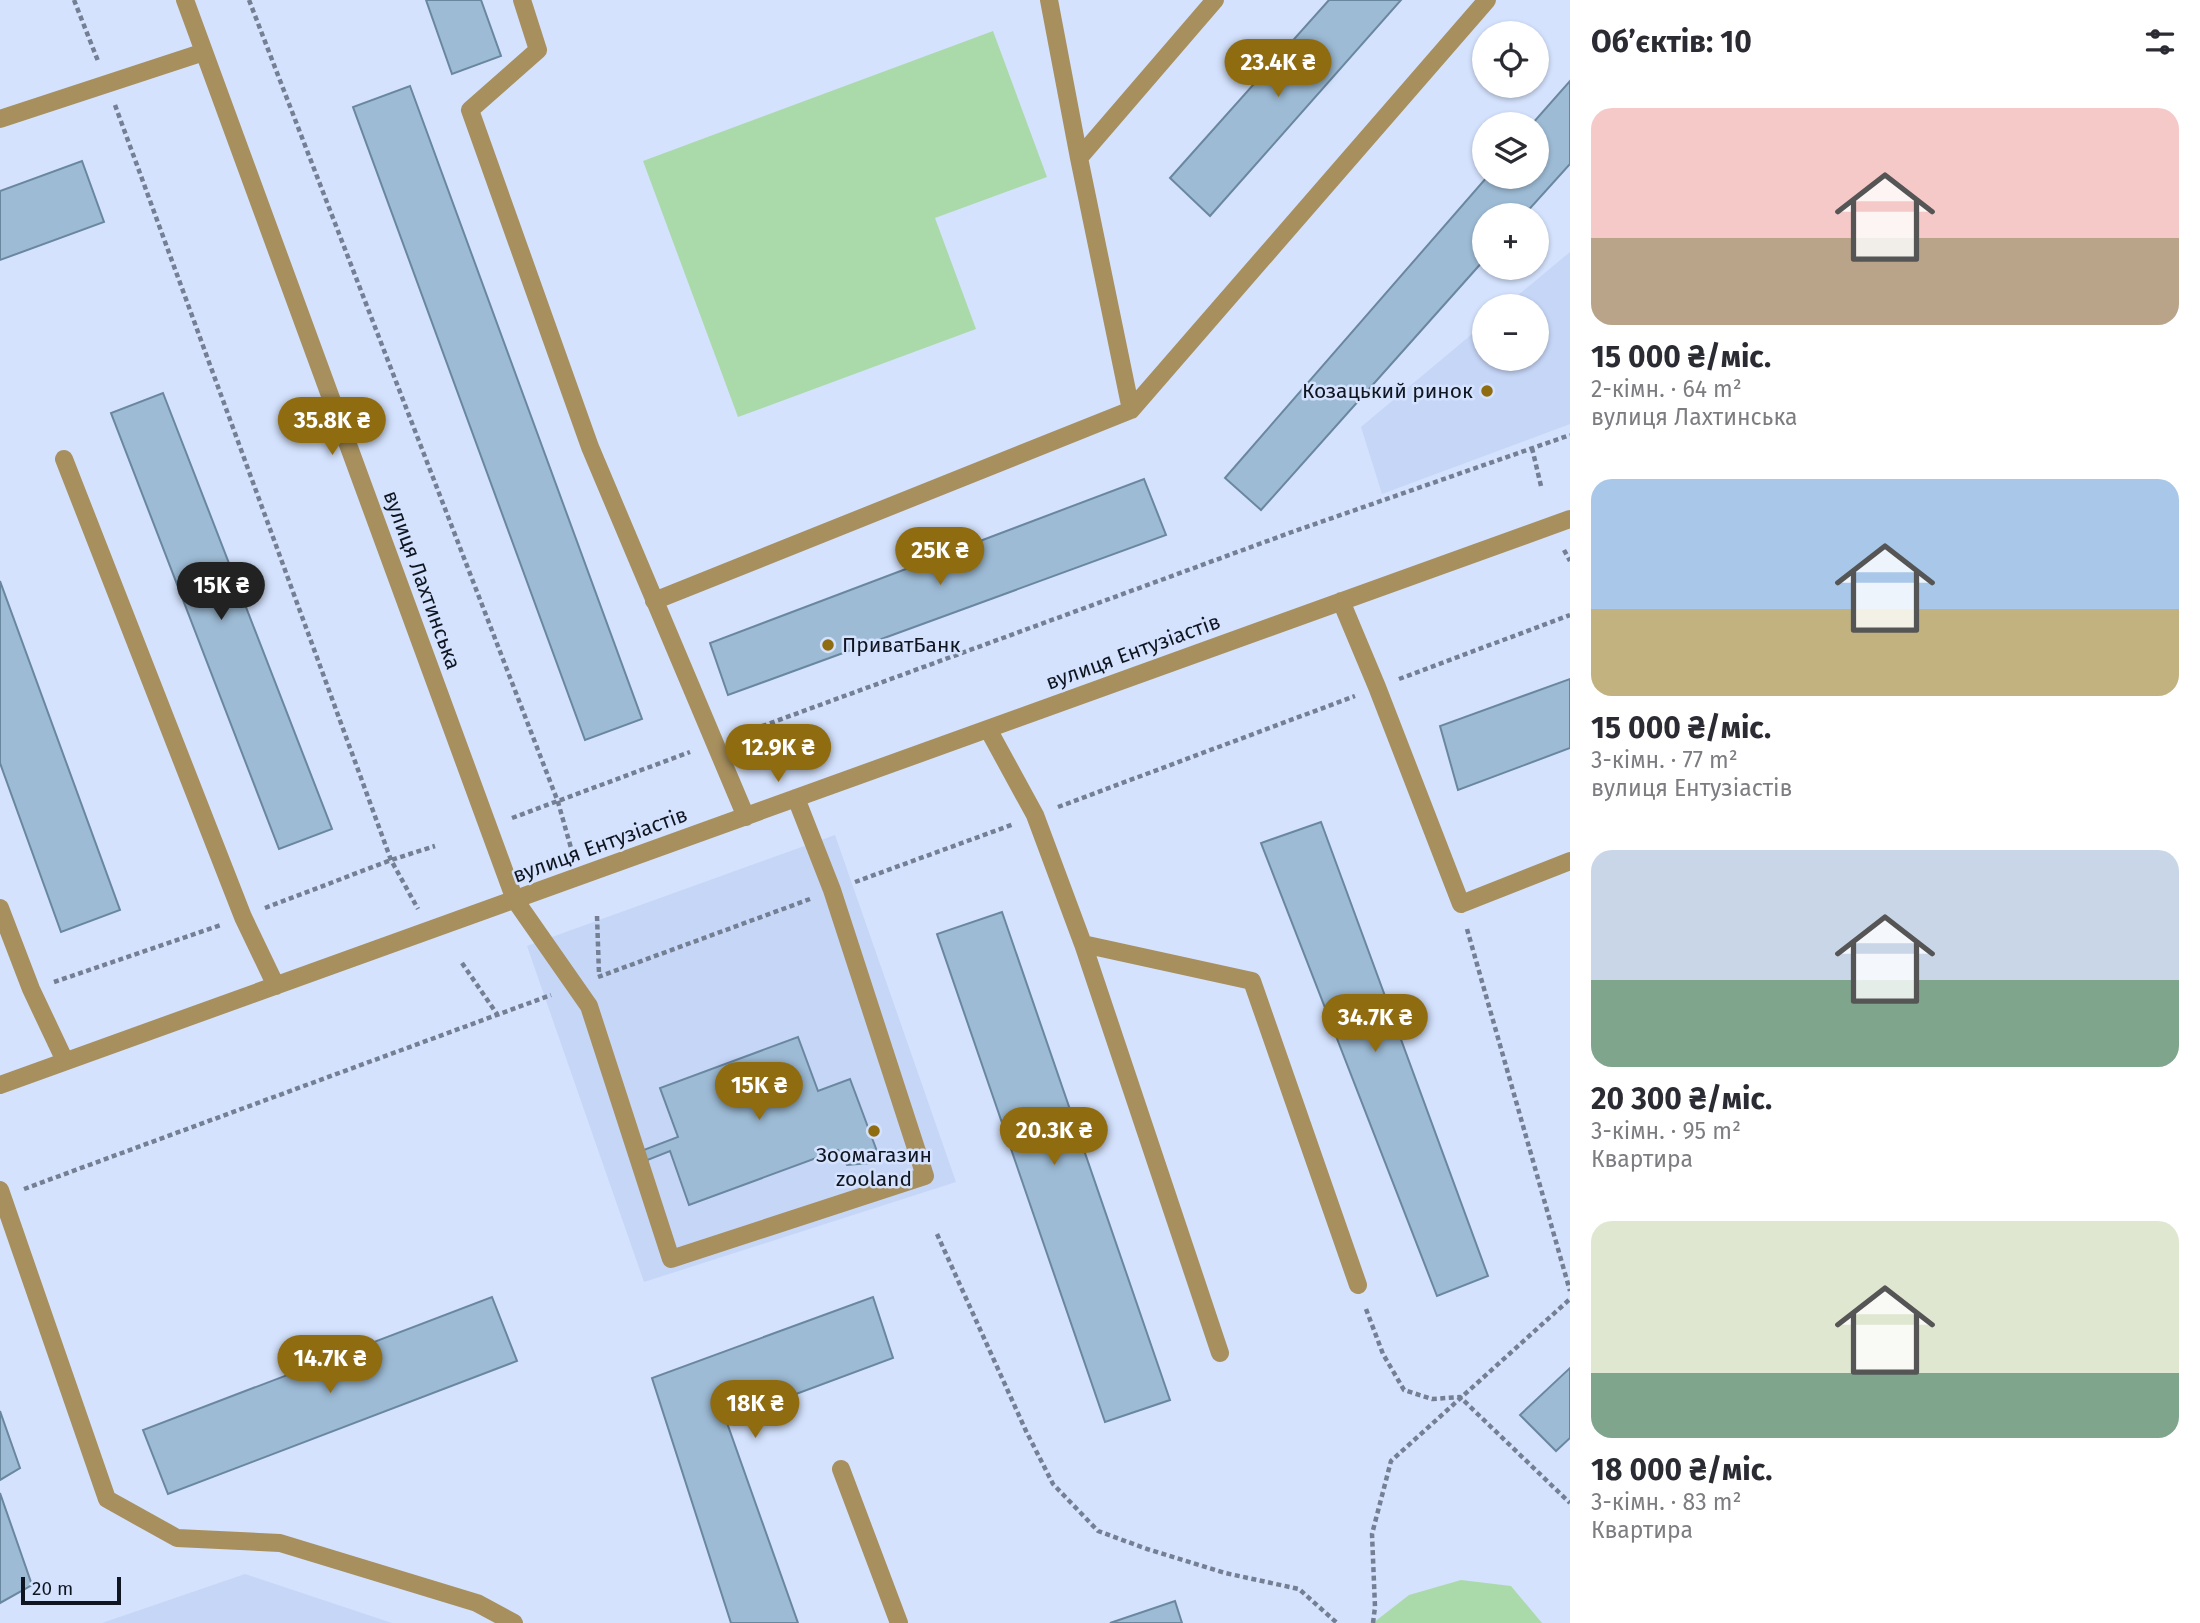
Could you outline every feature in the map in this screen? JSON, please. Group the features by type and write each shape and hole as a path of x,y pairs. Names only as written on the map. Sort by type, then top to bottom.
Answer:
{"street":[{"name":"вулиця Лахтинська","path":"185,0 515,900 589,1006 671,1259 925,1176 832,891"},
{"path":"522,0 538,50 470,110 590,447 746,817"},
{"path":"1049,0 1131,410"},
{"path":"1079,158 1214,0"},
{"path":"654,601 1131,410 1487,0"},
{"path":"0,119 204,51"},
{"path":"64,458 243,917 276,986"},
{"name":"вулиця Ентузіастів","path":"0,1086 1570,519"},
{"path":"1341,601 1461,904 1570,861"},
{"path":"988,729 1035,816 1083,944 1220,1353"},
{"path":"796,798 832,891"},
{"path":"0,908 31,989 65,1061"},
{"path":"1083,944 1252,981 1357,1285"},
{"path":"1,1193 107,1499 177,1538 280,1543 477,1603 514,1623"},
{"path":"841,1469 900,1623"}],"path":[{"path":"74,0 107,82 391,860 419,911"},
{"path":"249,0 558,802 571,848"},
{"path":"507,820 1292,532 1570,435"},
{"path":"1532,448 1541,486"},
{"path":"1564,550 1570,561"},
{"path":"1,1193 575,986 1570,615"},
{"path":"1461,904 1570,1291"},
{"path":"597,915 599,977"},
{"path":"462,963 497,1014"},
{"path":"937,1234 1026,1431 1054,1484 1098,1531 1225,1573 1300,1589 1337,1623"},
{"path":"1357,1285 1383,1354 1404,1390 1432,1399 1460,1397 1570,1503"},
{"path":"1373,1623 1375,1607 1372,1534 1391,1461 1570,1299"}],"shaded area":[{"name":"Козацький ринок","path":"1570,252 1570,424 1382,494 1361,427 1472,334 1472,371 1549,371 1549,294 1519,294 1536,280 1549,280 1549,269"},
{"path":"835,835 956,1182 644,1282 527,946"},
{"path":"245,1574 392,1623 102,1623"}],"green space":[{"path":"993,31 1047,177 935,218 976,329 738,417 643,161"},
{"path":"1461,1580 1511,1586 1542,1623 1373,1623 1409,1595"}],"building":[{"path":"426,0 481,0 501,56 452,74"},
{"path":"1329,0 1401,0 1210,216 1170,178"},
{"path":"1570,81 1570,164 1549,187 1549,112 1543,112"},
{"path":"410,86 642,719 585,740 353,107"},
{"path":"82,161 104,222 0,260 0,191"},
{"path":"1477,189 1547,189 1535,203 1472,203 1472,273 1261,510 1225,478"},
{"path":"163,393 332,829 279,849 111,413"},
{"path":"1144,479 1166,535 728,695 710,643"},
{"path":"0,581 120,910 61,932 0,763"},
{"path":"1570,679 1570,748 1458,790 1440,726"},
{"path":"1321,822 1488,1276 1437,1296 1261,843"},
{"path":"1002,912 1170,1400 1105,1422 937,934"},
{"path":"798,1037 818,1091 850,1079 881,1162 847,1165 838,1150 689,1205 670,1151 645,1161 641,1151 678,1137 660,1088"},
{"path":"492,1297 517,1361 168,1494 143,1430"},
{"path":"873,1297 893,1358 726,1420 798,1623 731,1623 652,1378"},
{"path":"1570,1368 1570,1438 1556,1451 1520,1415"},
{"path":"0,1411 20,1468 0,1480"},
{"path":"0,1493 32,1585 0,1603"},
{"path":"1175,1601 1182,1623 1110,1623"}],"place":[{"name":"Козацький ринок","path":"1487,391"},
{"name":"ПриватБанк","path":"828,645"},
{"name":"Зоомагазин zooland","path":"874,1131"}]}
